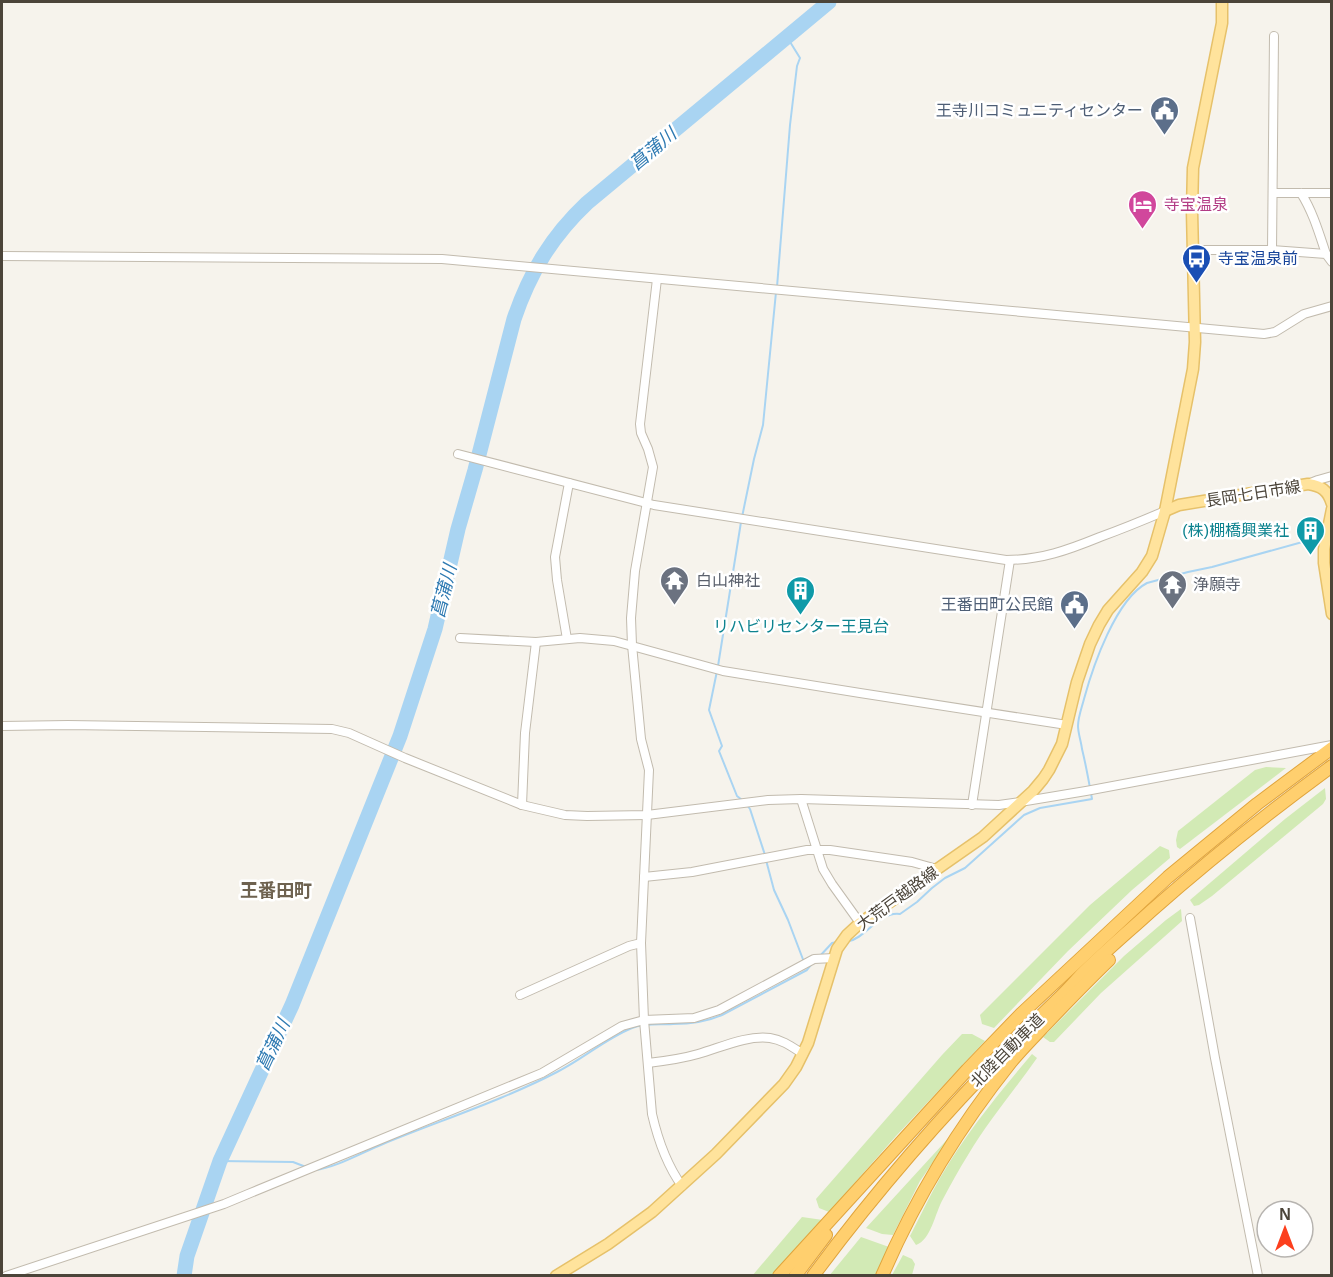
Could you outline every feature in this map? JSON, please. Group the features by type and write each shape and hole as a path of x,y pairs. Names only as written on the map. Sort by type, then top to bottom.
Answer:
{"highway":[{"name":"北陸自動車道","path":"779,1275 1021,1014 1168,877 1332,747"},
{"name":"北陸自動車道","path":"813,1275 923,1140 977,1080 1081,975 1225,848 1332,766"},
{"name":"北陸自動車道","path":"882,1275 928,1183 972,1116 1013,1060 1142,926 1225,848"},
{"name":"北陸自動車道","path":"795,1275 917,1125"}],"main road":[{"name":"大荒戸越路線","path":"556,1275 608,1244 652,1212 737,1133 775,1094 790,1076 803,1054 821,1006 834,958 843,940 860,923 983,837 1033,791 1049,770 1062,744 1077,682 1094,636 1108,610 1147,564 1155,548 1165,511 1193,369 1193,168 1222,23 1222,2"},
{"name":"長岡七日市線","path":"1165,511 1179,505 1308,484 1321,487 1326,491 1332,504"},
{"path":"1332,510 1324,549 1324,564 1332,614"}],"street":[{"path":"1272,250 1274,36"},
{"path":"1273,193 1332,193"},
{"path":"1193,250 1272,250 1329,258 1316,223 1301,193"},
{"path":"2,256 442,259 1264,334 1275,332 1304,314 1332,306"},
{"path":"657,279 640,424 652,467 635,571 631,618 641,740 648,770 641,943 644,1020 652,1114 655,1129 669,1166 682,1186"},
{"path":"460,455 646,502 1010,560 1065,551 1165,511"},
{"path":"1308,484 1332,476"},
{"path":"567,639 555,557 568,483"},
{"path":"972,805 1010,560"},
{"path":"460,638 536,642 600,639 632,645 723,671 1067,725"},
{"path":"522,805 525,733 536,642"},
{"path":"2,726 332,729 522,805 576,815 647,815 768,800 801,799 999,805 1332,747"},
{"path":"801,799 823,869 860,923"},
{"path":"644,877 692,872 807,850 830,850 912,862 937,869"},
{"path":"1190,918 1258,1275"},
{"path":"520,995 629,946 641,943"},
{"path":"6,1275 224,1204 542,1073 622,1026 644,1020 707,1015 814,959 834,958"},
{"path":"648,1063 678,1059 738,1042 763,1038 772,1038 785,1043 803,1054"}],"green space":[{"path":"1266,767 1286,768 1180,849 1177,847 1178,831 1255,770"},
{"path":"1325,788 1326,799 1323,804 1212,896 1194,906 1190,900"},
{"path":"1160,846 1169,850 1170,858 1132,890 1068,951 994,1028 982,1024 980,1015 1090,905"},
{"path":"1181,909 1182,921 1101,993 1054,1042 1043,1037 1124,956"},
{"path":"962,1034 972,1034 985,1041 829,1212 819,1208 816,1199"},
{"path":"1032,1054 1037,1058 976,1142 943,1199 929,1232 916,1245 910,1236 950,1161 983,1114"},
{"path":"954,1132 920,1181 893,1235 866,1228"},
{"path":"802,1217 823,1220 773,1275 752,1276"},
{"path":"861,1237 889,1247 876,1275 829,1276"},
{"path":"903,1255 912,1259 915,1264 912,1275 892,1275"}],"waterway":[{"name":"菖蒲川","path":"184,1276 187,1256 220,1161 292,1005 400,736 435,629 458,529 514,319 535,270 563,228 587,203 829,2"},
{"path":"777,287 790,125 800,58 787,37"},
{"path":"718,666 741,522 763,425 776,292"},
{"path":"849,941 861,936 885,917 900,914 945,878 965,868 1024,815 1040,808 1092,799 1078,731 1079,716 1093,669 1107,635 1125,603 1136,591 1147,583 1188,572 1306,541 1323,541"},
{"path":"717,671 709,710 722,746 719,751 737,796 742,800"},
{"path":"746,804 750,809 765,855"},
{"path":"766,860 774,890 804,962"},
{"path":"819,957 832,943 837,942"},
{"path":"315,1170 340,1163 514,1092 567,1067 637,1026 686,1024 722,1015 807,970 811,965"},
{"path":"220,1161 293,1162 306,1167"}],"place":[{"name":"王寺川コミュニティセンター","path":"1164,136"},
{"name":"寺宝温泉","path":"1143,230"},
{"name":"寺宝温泉前","path":"1197,284"},
{"name":"(株)棚橋興業社","path":"1310,556"},
{"name":"白山神社","path":"675,606"},
{"name":"浄願寺","path":"1172,610"},
{"name":"リハビリセンター王見台","path":"801,616"},
{"name":"王番田町公民館","path":"1074,630"}],"district":[{"name":"王番田町","path":"276,891"}]}
